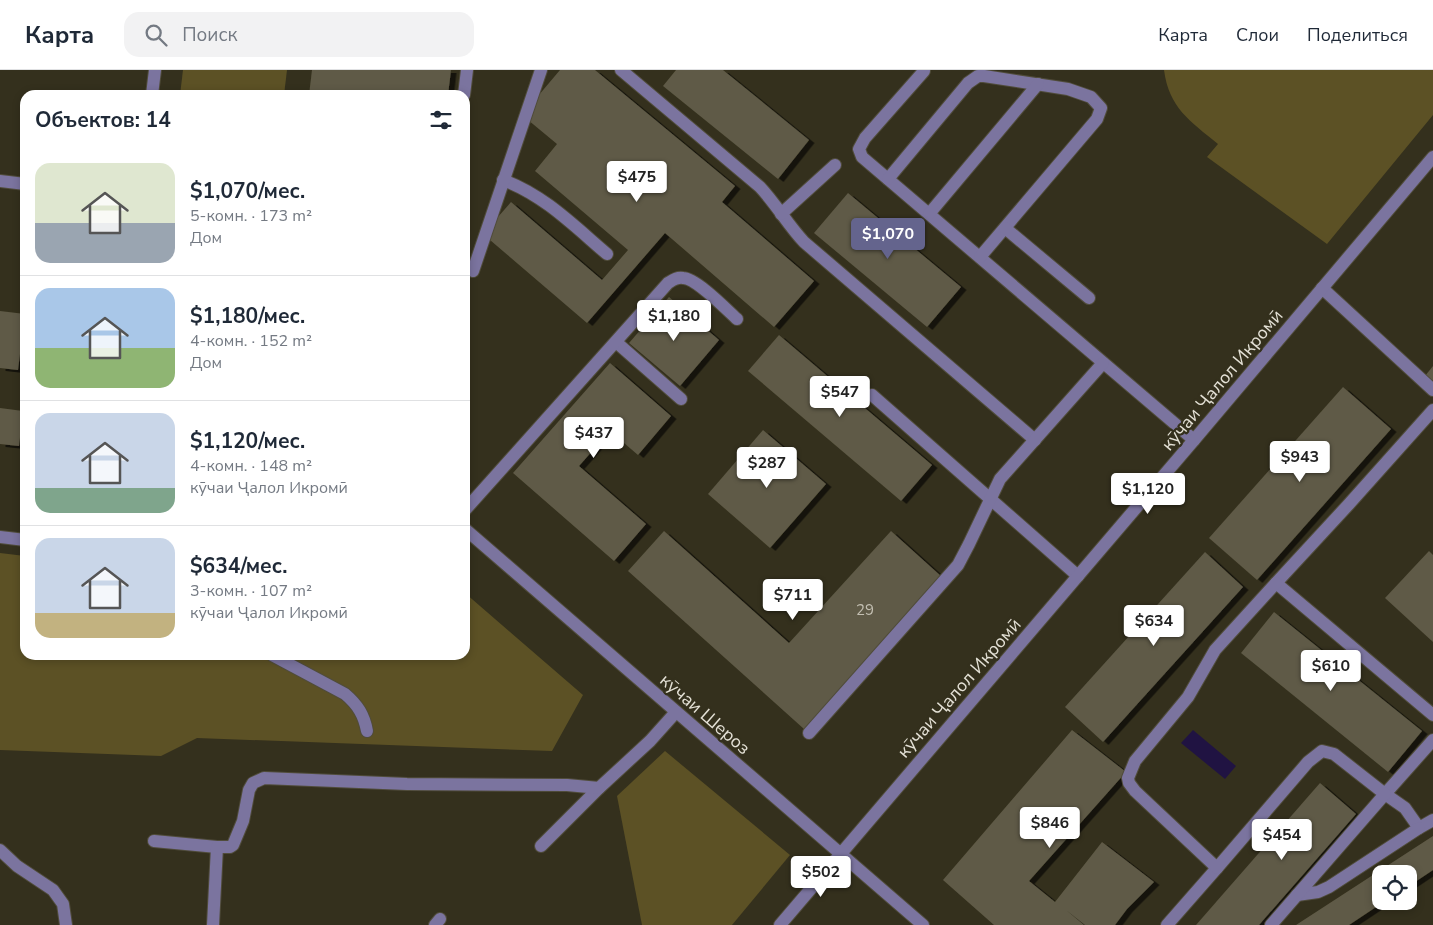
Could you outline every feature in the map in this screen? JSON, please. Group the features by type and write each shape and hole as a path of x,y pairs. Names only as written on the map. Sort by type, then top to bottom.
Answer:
{"street":[{"path":"153,90 155,70"},
{"path":"465,90 467,70"},
{"path":"473,271 540,70"},
{"path":"620,70 760,187 804,242 1035,440"},
{"path":"924,70 865,138 859,149 862,157 1194,440"},
{"path":"888,179 972,79 978,76 1038,84 1075,91 1091,97 1100,108 1097,119 980,257"},
{"path":"928,214 1038,84"},
{"name":"кӯчаи Ҷалол Икромӣ","path":"780,925 1433,157"},
{"path":"781,214 835,164"},
{"path":"503,180 521,186 540,198 607,254"},
{"path":"0,181 20,183"},
{"path":"1005,228 1089,298"},
{"path":"470,504 668,283 682,277 688,279 697,284 738,319"},
{"path":"1322,288 1433,390"},
{"path":"616,342 681,399"},
{"path":"808,733 958,564 1004,473 1103,363"},
{"path":"872,395 1078,576"},
{"path":"1217,868 1136,791 1129,783 1129,773 1135,761 1188,696 1215,650 1332,524 1433,410"},
{"name":"кӯчаи Шероз","path":"470,533 923,925"},
{"path":"0,537 20,539"},
{"path":"1276,583 1433,715"},
{"path":"281,660 345,694 354,701 361,710 367,731"},
{"path":"541,846 599,788 650,741 676,712"},
{"path":"1271,925 1433,740"},
{"path":"1167,925 1308,762 1322,751 1334,754 1405,808 1419,828"},
{"path":"154,841 230,847 241,826 249,790 258,780 264,778 382,784 567,785 599,788"},
{"path":"1297,895 1313,894 1329,886 1433,820"},
{"path":"213,925 217,847"},
{"path":"0,850 17,866 53,890 63,904 66,925"}],"shaded area":[{"path":"183,70 287,70 285,90 181,90"},
{"path":"1164,70 1433,70 1433,115 1327,244 1207,157 1218,144 1182,113 1171,94"},
{"path":"0,553 20,555 20,660 470,660 470,597 583,695 552,751 197,738 161,756 0,750"},
{"path":"1193,730 1236,766 1225,779 1181,743"},
{"path":"665,751 790,855 732,925 642,925 617,796"}],"building":[{"path":"312,70 451,70 449,90 310,90"},
{"path":"560,70 595,70 735,186 722,202 814,281 774,327 665,233 587,323 483,234 511,202 602,280 628,250 535,171 557,144 522,115"},
{"path":"676,70 723,70 809,140 778,179 663,86"},
{"path":"848,193 961,287 927,327 814,233"},
{"path":"669,297 719,340 680,386 629,343"},
{"path":"0,311 20,313 18,370 0,368"},
{"path":"779,335 932,465 901,501 748,371"},
{"path":"610,363 671,416 638,455 610,431 579,466 646,524 614,561 513,473"},
{"path":"1433,366 1433,383 1425,376"},
{"path":"1343,387 1391,429 1257,580 1209,538"},
{"path":"0,408 20,411 19,446 0,444"},
{"path":"763,430 826,484 770,548 708,494"},
{"path":"664,531 789,643 891,531 942,577 804,729 628,571"},
{"path":"1429,551 1433,555 1433,642 1385,598"},
{"path":"1205,552 1243,587 1103,742 1065,707"},
{"path":"1274,612 1422,731 1388,772 1241,653"},
{"path":"1072,730 1126,772 1029,881 1055,902 1102,842 1154,882 1127,909 1115,925 1085,925 1066,910 1084,925 994,925 943,880"},
{"path":"1320,783 1356,814 1259,925 1196,925"},
{"path":"1433,836 1433,870 1417,881 1417,865 1388,865"},
{"path":"1372,876 1372,910 1349,925 1296,925"}]}
